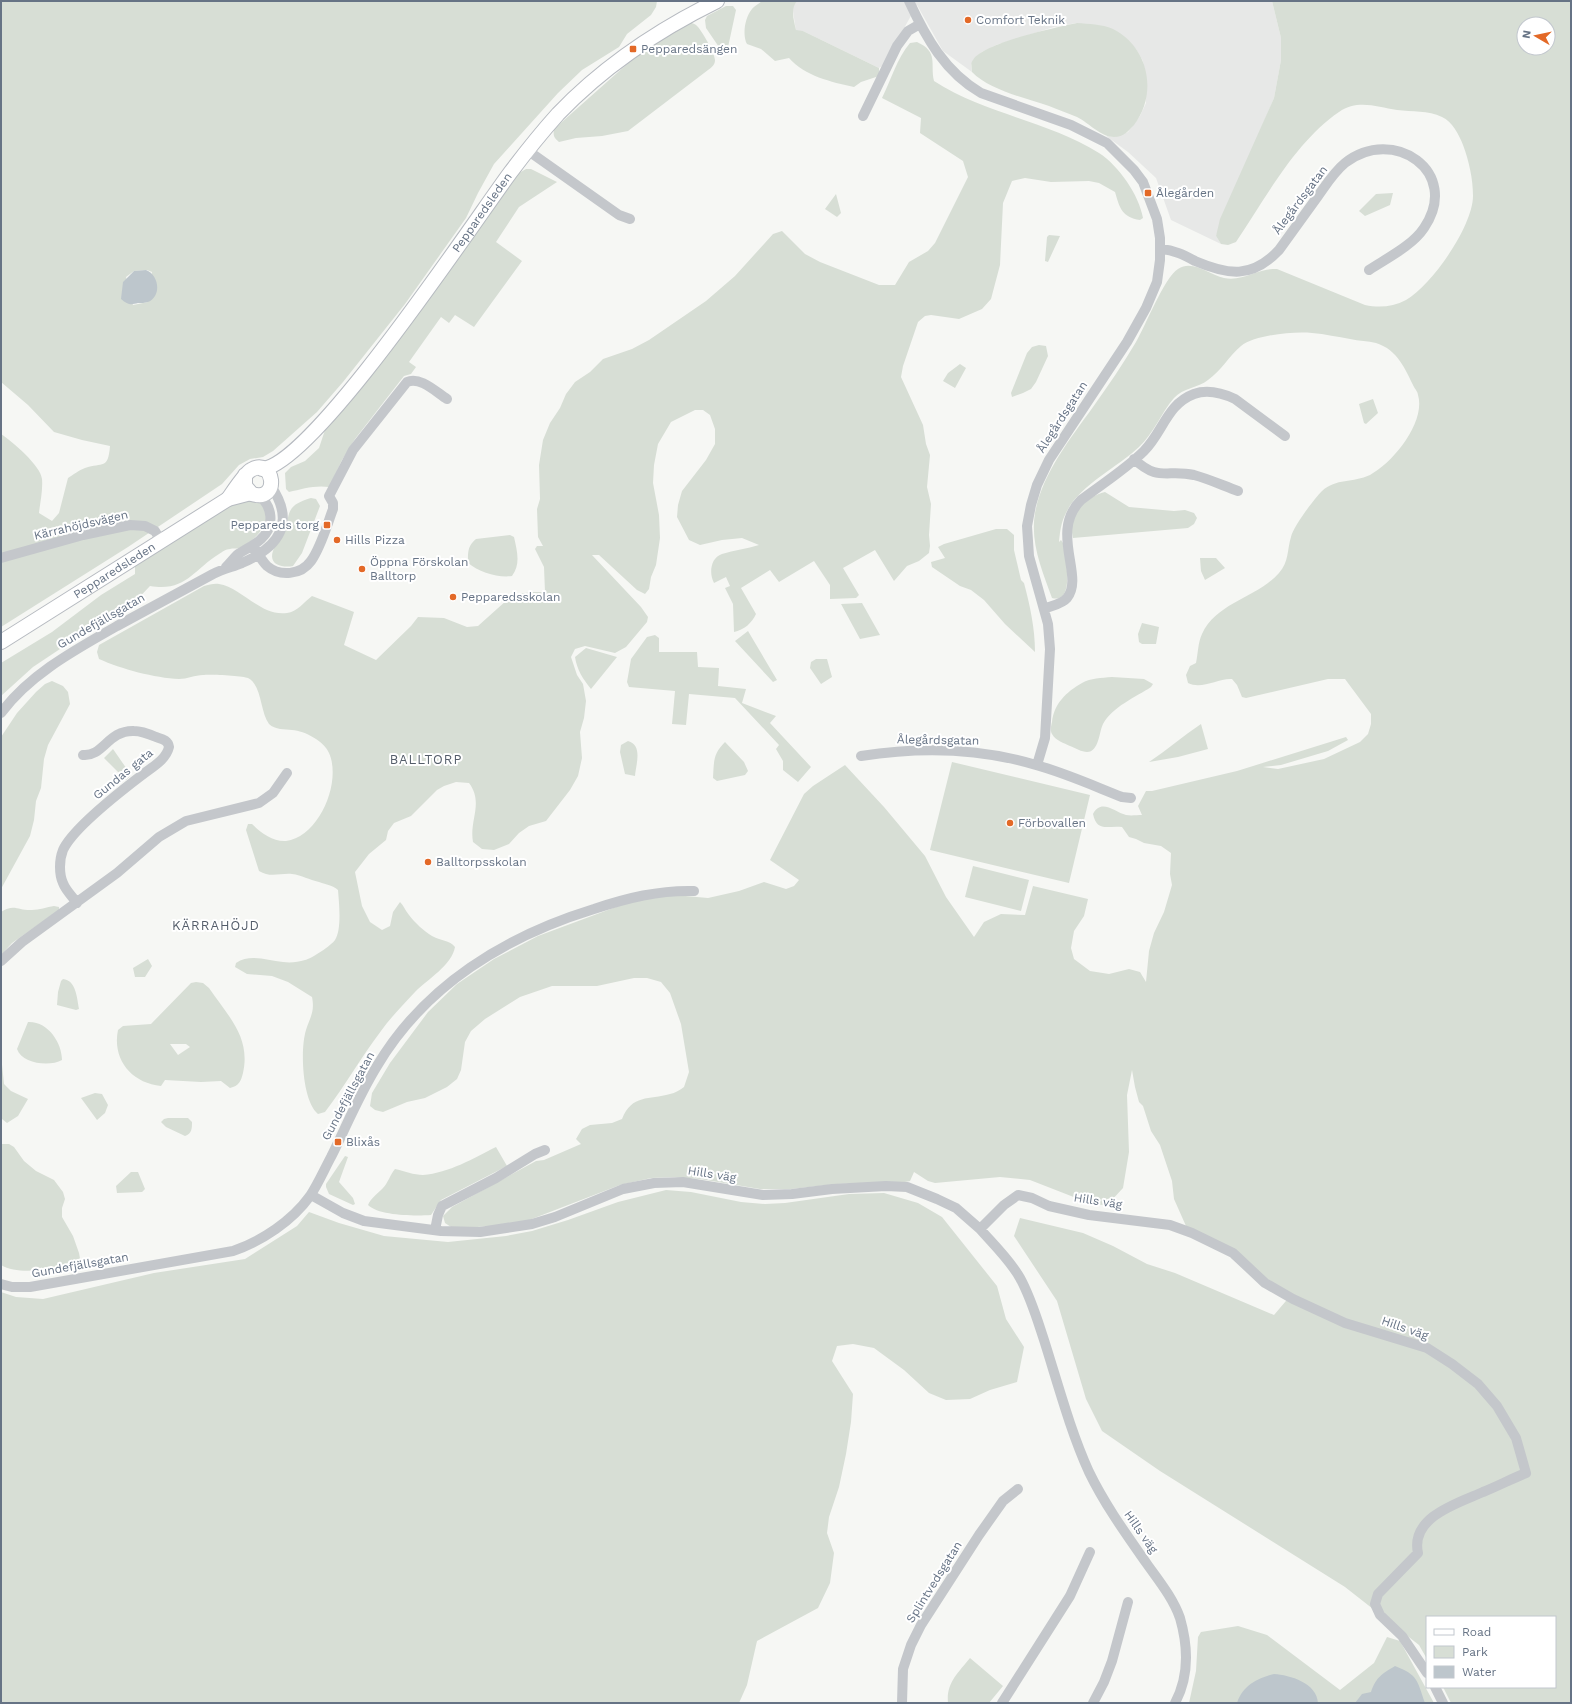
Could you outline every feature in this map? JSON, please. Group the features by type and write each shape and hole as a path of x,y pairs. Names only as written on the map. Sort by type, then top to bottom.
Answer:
{"street":[{"name":"Pepparedsleden","path":"262,469 282,461 315,430 354,387 527,150 572,100 616,63 665,29 716,1"},
{"name":"Ålegårdsgatan","path":"908,1 929,41 948,67 974,89 981,93 1071,125 1107,143 1134,170 1148,192 1157,219 1161,249 1157,282 1146,308 1127,342 1049,460 1033,495 1027,526 1029,556 1044,609 1050,637 1050,675 1044,738 1037,765"},
{"path":"863,116 898,46 908,31 920,24"},
{"path":"527,150 619,215 630,218"},
{"name":"Ålegårdsgatan","path":"1161,249 1172,250 1221,271 1238,272 1256,268 1271,258 1279,250 1331,178 1346,163 1356,156 1372,151 1399,151 1415,158 1427,170 1433,185 1434,194 1432,208 1428,220 1419,234 1369,270"},
{"path":"256,550 267,566 278,572 294,572 306,566 314,557 333,509 333,503 329,496 346,461 407,382 411,380 418,381 447,399"},
{"path":"1044,609 1063,601 1070,592 1071,572 1067,528 1074,509 1081,500 1147,448 1176,404 1201,392 1222,394 1236,399 1285,436"},
{"path":"1134,459 1145,469 1155,473 1193,475 1238,491"},
{"name":"Pepparedsleden","path":"271,484 282,461"},
{"path":"252,469 262,469 269,474 271,484 266,492 254,494 244,484 245,476 252,469"},
{"name":"Pepparedsleden","path":"228,499 245,476"},
{"name":"Gundefjällsgatan","path":"256,550 271,546 278,538 283,522 279,499 271,484"},
{"name":"Pepparedsleden","path":"1,642 228,499 254,494"},
{"name":"Gundefjällsgatan","path":"1,714 8,704 31,682 56,662 84,644 226,567 241,563 256,550 266,534 271,521 269,508 263,499 254,494"},
{"name":"Kärrahöjdsvägen","path":"1,558 83,535 130,525 145,526 155,531 161,541"},
{"name":"Gundas gata","path":"77,903 63,884 61,875 61,859 68,842 88,820 129,785 164,758 169,747 167,742 163,740 142,732 129,731 118,734 92,754 83,755"},
{"name":"Ålegårdsgatan","path":"861,756 908,751 962,751 1015,759 1037,765 1122,797 1131,798"},
{"path":"1,961 22,942 117,873 159,837 173,828 199,816 259,803 273,793 287,773"},
{"name":"Gundefjällsgatan","path":"1,1284 12,1287 30,1287 233,1251 254,1242 284,1222 311,1195 362,1093 390,1044 422,1007 453,978 477,962 520,938 578,914 609,904 660,892 694,891"},
{"path":"311,1195 343,1213 364,1221 435,1230 438,1215 442,1206 496,1178 535,1154 545,1150"},
{"name":"Hills väg","path":"435,1230 480,1232 532,1224 555,1217 623,1189 654,1182 710,1186 763,1195 792,1194 861,1187 907,1187 956,1208 980,1229 1005,1257 1020,1277 1032,1303 1073,1432 1089,1472 1112,1514 1170,1596 1179,1617 1185,1640 1186,1660 1182,1685 1174,1703"},
{"name":"Hills väg","path":"980,1229 1004,1205 1018,1195 1032,1198 1049,1206 1089,1215 1170,1225 1192,1233 1233,1253 1265,1283 1294,1299 1345,1322 1427,1348 1452,1364 1478,1384 1497,1406 1516,1438 1526,1473 1451,1505 1430,1520 1419,1533 1417,1542 1418,1553 1387,1584 1375,1600 1375,1607 1380,1615 1402,1636 1426,1672"},
{"name":"Splintvedsgatan","path":"902,1703 903,1669 911,1645 921,1625 979,1535 1003,1501 1018,1489"},
{"path":"1002,1703 1070,1596 1090,1552"},
{"path":"1093,1703 1104,1682 1112,1661 1128,1602"},
{"path":"1436,1688 1443,1703"}],"shaded area":[{"path":"797,1 1272,1 1281,38 1281,60 1274,98 1216,236 1221,244 1171,220 1156,178 1128,152 1106,136 1114,137 1128,132 1140,116 1146,103 1143,61 1136,49 1127,39 1077,23 1054,27 996,45 982,52 971,65 972,72 943,51 917,5 889,55 879,68 803,31 796,31 793,5"}],"green space":[{"path":"1,1 657,1 656,7 651,15 627,34 619,47 582,70 558,93 494,164 466,218 405,304 343,382 317,412 273,451 263,457 250,459 239,465 222,484 128,547 1,627 1,434 12,442 37,467 42,479 39,513 52,521 59,513 68,478 83,469 104,464 108,459 110,446 54,432 28,405 1,382","holes":["147,270 152,272 148,302 133,305 126,277 134,271"]},
{"path":"762,1 797,1 793,11 796,30 803,31 879,68 879,76 861,82 854,87 845,85 811,74 795,64 789,58 775,61 761,49 747,44 745,40 745,26 748,17 753,8"},
{"path":"1272,1 1571,1 1571,1703 1451,1703 1444,1688 1556,1688 1556,1616 1426,1616 1426,1657 1419,1645 1345,1587 1160,1471 1102,1431 1086,1399 1057,1301 1014,1236 1020,1218 1083,1233 1113,1246 1147,1264 1175,1273 1274,1315 1291,1295 1186,1226 1174,1199 1172,1181 1160,1145 1151,1131 1143,1106 1139,1102 1132,1070 1127,1095 1129,1152 1123,1188 1110,1202 1103,1205 1089,1203 1030,1180 1000,1177 935,1183 928,1181 914,1172 910,1181 905,1182 837,1184 791,1189 760,1189 700,1179 675,1177 651,1178 620,1185 524,1222 506,1225 463,1228 451,1227 445,1223 443,1216 452,1207 536,1161 544,1160 581,1144 576,1139 582,1129 590,1125 612,1123 622,1119 626,1111 636,1102 642,1099 672,1094 684,1087 689,1072 681,1024 670,993 661,982 647,978 634,978 597,986 552,986 520,997 485,1019 471,1031 465,1042 461,1070 457,1079 447,1087 425,1098 407,1102 383,1112 375,1110 370,1106 372,1093 390,1063 428,1012 457,984 494,959 538,936 624,904 663,894 708,898 739,891 764,882 786,889 794,886 799,880 770,860 804,794 813,786 845,765 884,807 925,856 946,897 974,937 984,922 1001,914 1025,915 1033,886 1088,899 1084,916 1074,931 1071,948 1074,959 1090,971 1109,974 1129,969 1140,972 1146,982 1149,951 1154,933 1164,912 1172,885 1170,874 1171,853 1161,846 1144,843 1129,837 1122,827 1100,826 1097,824 1093,814 1096,809 1104,806 1126,815 1142,815 1138,806 1146,791 1152,791 1237,771 1346,737 1348,740 1328,751 1281,765 1263,767 1278,769 1324,759 1360,742 1368,734 1371,724 1371,714 1345,679 1328,679 1246,698 1242,697 1237,685 1232,679 1221,680 1204,685 1193,685 1188,683 1186,675 1190,666 1196,663 1202,634 1217,614 1260,589 1279,573 1285,565 1293,532 1304,513 1322,491 1339,482 1370,475 1379,469 1397,452 1406,441 1417,417 1419,406 1418,394 1404,367 1395,355 1384,346 1373,342 1322,334 1285,333 1247,342 1241,346 1208,380 1182,392 1174,398 1149,436 1139,447 1099,477 1072,503 1066,513 1061,527 1059,542 1061,540 1063,543 1067,567 1067,586 1064,594 1059,598 1052,598 1038,556 1034,535 1035,513 1044,484 1066,444 1104,391 1136,342 1161,292 1178,269 1184,266 1195,267 1224,278 1231,279 1244,277 1270,269 1277,269 1365,305 1386,306 1396,304 1406,300 1427,282 1449,254 1466,223 1473,196 1470,170 1465,151 1455,129 1446,119 1431,113 1397,110 1368,105 1353,106 1339,112 1323,124 1308,139 1282,172 1236,242 1228,245 1221,244 1216,236 1220,219 1274,98 1281,60 1281,38"},
{"path":"726,6 733,6 736,10 727,52 723,53 706,28 705,20 707,16"},
{"path":"690,22 698,27 710,47 715,60 712,67 628,131 602,136 576,138 559,142 554,137 554,129 635,57"},
{"path":"1077,23 1100,25 1113,29 1125,37 1135,47 1142,59 1146,72 1146,99 1141,113 1134,125 1126,133 1120,136 1114,137 1104,135 1077,117 998,89 988,84 972,72 972,61 980,54 991,48 1021,37"},
{"path":"917,42 924,46 931,54 934,81 974,102 1059,133 1099,153 1114,165 1121,173 1133,191 1141,209 1143,218 1140,220 1134,219 1125,214 1120,208 1115,192 1099,183 1089,181 1051,182 1025,178 1012,181 1003,203 1000,265 991,299 982,309 959,319 931,315 925,316 918,322 903,366 901,377 923,425 926,444 930,455 927,487 931,504 929,553 919,561 907,566 894,581 875,550 843,568 859,595 856,598 830,599 830,585 814,561 779,582 770,570 741,588 756,614 747,626 734,632 733,604 725,588 730,586 726,577 714,583 711,575 713,563 718,556 722,554 759,545 742,538 722,540 700,545 689,540 677,517 678,505 682,491 706,460 715,444 715,429 710,415 703,410 695,410 671,422 658,444 654,465 653,483 659,515 660,538 656,565 651,577 649,589 645,594 637,590 599,555 592,555 641,607 648,617 647,622 626,647 615,653 585,646 575,649 571,657 577,675 583,684 586,701 584,718 580,732 582,758 578,776 570,790 546,821 529,826 519,833 509,844 494,850 482,849 473,842 472,834 476,805 473,790 469,783 456,782 444,786 437,790 411,816 394,823 388,831 386,840 369,854 355,872 362,906 370,922 382,930 390,926 393,912 400,902 411,918 423,929 432,936 450,943 455,947 453,954 444,966 415,992 389,1021 325,1112 318,1114 309,1098 303,1062 304,1039 312,1011 312,997 288,982 272,976 247,974 235,967 236,963 247,958 289,962 305,960 316,955 335,940 339,929 340,916 338,890 329,885 296,875 271,875 259,871 246,830 248,824 252,824 263,833 276,840 286,841 298,837 308,830 318,819 330,793 332,765 329,753 323,744 314,737 303,732 271,726 266,719 256,686 253,681 248,678 207,675 179,679 149,675 99,659 97,652 99,645 204,586 217,584 227,586 235,590 268,611 287,613 294,611 312,596 354,612 344,645 376,660 411,626 418,617 444,618 467,627 478,626 507,600 518,594 545,592 544,567 535,549 537,546 543,546 538,537 537,509 540,499 539,465 543,440 550,423 560,408 566,394 575,382 590,372 603,359 632,349 649,340 706,301 735,276 773,234 782,231 805,254 820,262 879,285 895,285 909,262 928,251 935,243 968,177 963,161 920,133 921,118 882,98 905,49 910,43"},
{"path":"526,169 531,169 557,182 519,207 496,242 522,261 474,327 455,315 449,323 441,317 409,362 416,367 411,374 404,376 355,439 342,460 329,487 314,487 289,492 286,489 285,473 291,467 305,461 319,448 325,430 377,369 425,304 500,197 519,173"},
{"path":"1393,193 1390,205 1365,216 1359,211 1376,194"},
{"path":"836,194 841,213 837,217 825,209"},
{"path":"1049,235 1060,236 1048,262 1045,261 1047,237"},
{"path":"1039,345 1046,346 1048,356 1036,382 1031,389 1012,397 1011,393 1027,353 1032,347"},
{"path":"960,364 966,368 955,388 943,381 948,373"},
{"path":"1373,399 1378,413 1366,424 1364,423 1359,404"},
{"path":"1105,492 1129,507 1174,511 1185,510 1194,513 1197,518 1194,524 1188,528 1073,538 1071,522 1077,510 1090,498"},
{"path":"311,498 316,499 320,506 302,553 293,566 281,566 274,562 272,556 275,545 286,529 290,510 298,503"},
{"path":"238,499 259,501 265,508 266,521 264,527 250,542 239,548 229,549 223,552 210,560 181,583 162,587 150,586 131,606 90,629 33,667 1,696 1,663 52,632 101,595 135,574 135,565"},
{"path":"996,529 1007,529 1014,535 1014,550 1032,617 1035,652 1005,624 984,600 971,590 960,586 932,567 931,562 945,558 938,547"},
{"path":"510,535 514,537 518,557 517,567 512,576 489,574 468,563 468,553 471,544 476,539"},
{"path":"1200,558 1216,558 1225,568 1205,580 1201,571"},
{"path":"862,603 880,635 860,639 841,604"},
{"path":"1142,623 1159,627 1156,644 1142,644 1139,642 1138,634"},
{"path":"748,631 777,680 773,682 735,641"},
{"path":"655,635 659,638 659,652 697,652 698,667 719,668 718,686 746,689 742,703 776,716 770,723 811,767 798,782 783,770 783,761 776,749 779,745 735,698 689,694 686,725 672,724 675,691 629,687 627,682 631,659 647,637"},
{"path":"586,648 617,657 591,689 585,682 577,666 575,657"},
{"path":"816,659 827,659 832,677 821,684 810,668 811,662"},
{"path":"1112,677 1144,679 1153,684 1151,687 1112,712 1103,724 1098,741 1094,749 1091,751 1081,751 1063,743 1051,733 1055,710 1062,699 1071,690 1085,681 1096,678"},
{"path":"52,681 63,686 68,692 70,704 48,745 44,759 41,788 36,801 34,820 30,836 1,889 1,737 17,713 36,692 45,684"},
{"path":"1201,724 1208,749 1178,757 1149,762 1188,733"},
{"path":"628,741 636,746 638,756 635,776 625,774 620,752 621,745"},
{"path":"725,742 744,762 748,771 745,775 717,781 713,778 715,758 718,750"},
{"path":"113,749 131,775 126,780 104,758"},
{"name":"Förbovallen","path":"952,762 1090,795 1069,883 930,850"},
{"path":"973,866 1029,880 1021,911 965,897"},
{"path":"54,906 59,907 59,910 12,943 1,955 1,912 10,908 37,910"},
{"path":"148,959 152,966 145,977 135,977 133,968"},
{"path":"63,979 67,980 73,986 79,1009 76,1010 57,1005 58,992"},
{"path":"191,983 203,983 209,988 230,1018 241,1038 245,1060 243,1073 239,1083 236,1086 230,1088 221,1081 201,1082 165,1080 161,1086 150,1084 133,1075 121,1060 117,1041 118,1030 123,1026 151,1024","holes":["170,1044 186,1044 190,1047 178,1055"]},
{"path":"28,1022 42,1025 48,1029 57,1040 60,1047 62,1060 44,1064 37,1063 24,1058 20,1054 17,1049"},
{"path":"1,1055 4,1084 11,1091 28,1099 18,1116 7,1123 2,1119 1,1114"},
{"path":"95,1093 102,1094 108,1105 105,1113 97,1120 81,1098"},
{"path":"168,1118 188,1118 192,1122 192,1129 185,1136 166,1127 161,1122"},
{"path":"1,1144 9,1144 14,1147 24,1161 36,1171 54,1180 63,1192 65,1199 62,1208 62,1217 73,1236 81,1264 29,1271 9,1269 1,1265"},
{"path":"496,1147 507,1166 441,1200 431,1215 389,1213 373,1209 368,1205 372,1198 385,1186 395,1169 420,1175 433,1174 452,1168"},
{"path":"345,1156 348,1157 339,1182 353,1198 355,1204 353,1205 329,1194 326,1187 326,1184"},
{"path":"131,1172 138,1172 145,1189 142,1192 117,1193 116,1186"},
{"path":"666,1190 691,1192 741,1202 765,1204 785,1203 849,1194 884,1193 918,1203 942,1217 997,1286 1006,1319 1024,1347 1017,1382 990,1390 970,1399 946,1400 929,1393 904,1370 874,1348 853,1344 837,1346 832,1361 853,1394 851,1422 846,1454 839,1487 829,1517 827,1533 834,1553 830,1583 818,1608 757,1641 747,1685 739,1703 1,1703 1,1292 16,1297 43,1299 154,1273 245,1259 297,1226 309,1212 339,1223 384,1236 448,1242 506,1236 532,1231 618,1202"},
{"path":"1238,1626 1267,1635 1340,1690 1374,1663 1387,1637 1400,1641 1434,1703 1189,1703 1196,1671 1198,1637 1201,1632"},
{"path":"970,1658 1003,1686 989,1703 948,1703 951,1684"}],"water":[{"path":"146,270 154,276 156,281 157,291 155,295 146,303 131,304 123,301 121,299 123,282 134,271"},
{"path":"1395,1666 1408,1672 1416,1679 1425,1703 1355,1703 1362,1694 1371,1692 1380,1676"},
{"path":"1274,1674 1295,1678 1302,1681 1313,1690 1318,1703 1237,1703 1243,1691 1252,1683"}],"place":[{"name":"Comfort Teknik","path":"968,20"},
{"name":"Pepparedsängen","path":"633,49"},
{"name":"Ålegården","path":"1148,193"},
{"name":"Peppareds torg","path":"327,525"},
{"name":"Hills Pizza","path":"337,540"},
{"name":"Öppna Förskolan Balltorp","path":"362,569"},
{"name":"Pepparedsskolan","path":"453,597"},
{"name":"Förbovallen","path":"1010,823"},
{"name":"Balltorpsskolan","path":"428,862"},
{"name":"Blixås","path":"338,1142"}],"district":[{"name":"BALLTORP","path":"426,759"},
{"name":"KÄRRAHÖJD","path":"216,925"}]}
